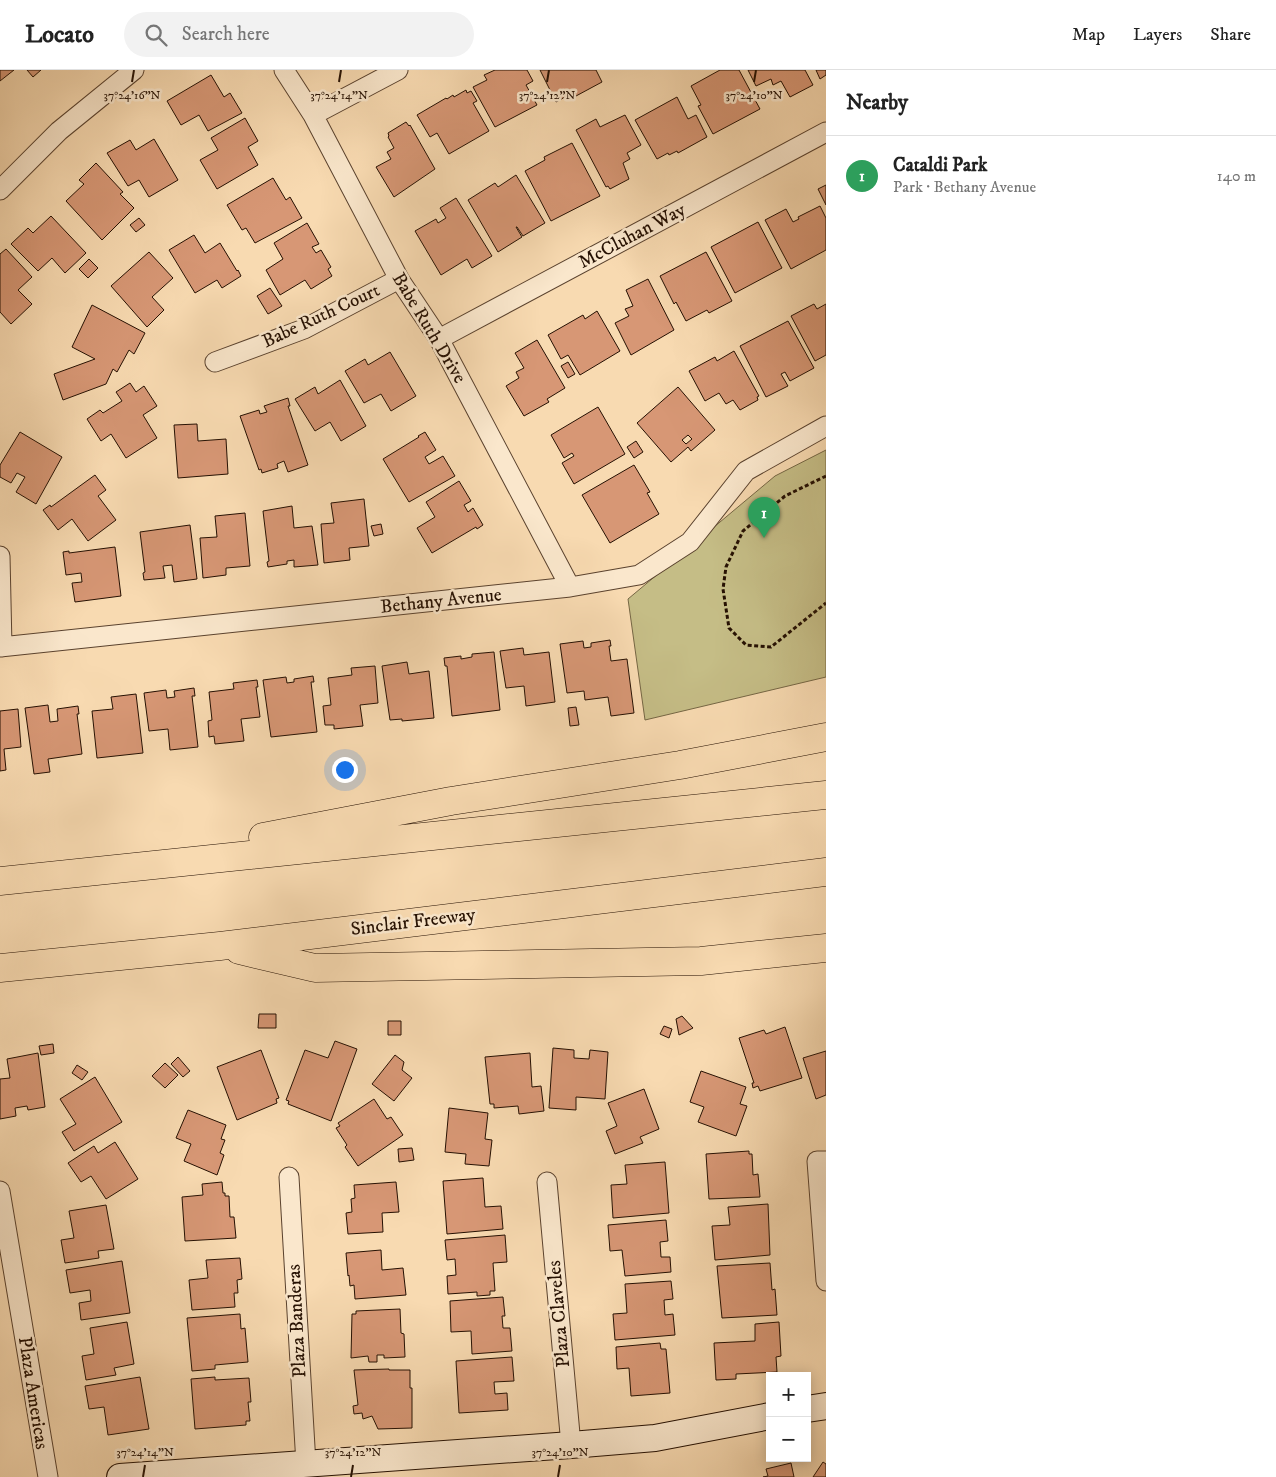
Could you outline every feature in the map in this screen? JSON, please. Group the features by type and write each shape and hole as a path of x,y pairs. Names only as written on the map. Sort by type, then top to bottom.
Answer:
{"highway":[{"path":"85,872 451,801 680,765 826,737"},
{"path":"0,881 826,795"},
{"name":"Sinclair Freeway","path":"0,968 220,946 826,872"},
{"path":"220,946 315,968 701,961 826,948"}],"street":[{"path":"0,190 59,131 134,70"},
{"name":"Babe Ruth Drive","path":"284,70 313,115 399,280 439,339 570,588"},
{"path":"313,115 398,70"},
{"name":"McCluhan Way","path":"439,339 826,132"},
{"name":"Babe Ruth Court","path":"215,362 304,329 399,280"},
{"name":"Bethany Avenue","path":"1,647 570,588 639,575 690,542 746,470 826,426"},
{"path":"0,556 1,647"},
{"path":"826,1161 817,1162 826,1281"},
{"name":"Plaza Banderas","path":"289,1178 306,1464"},
{"name":"Plaza Claveles","path":"547,1182 571,1445"},
{"name":"Plaza Americas","path":"0,1191 48,1477"},
{"path":"811,1408 826,1406"},
{"path":"120,1477 655,1438 766,1417"}],"path":[{"path":"826,476 785,496 743,531 726,567 723,590 729,628 746,645 771,647 826,603"}],"shaded area":[{"path":"826,450 826,677 645,720 628,599 775,476"}],"building":[{"path":"0,70 14,70 0,81"},
{"path":"27,70 41,70 33,77"},
{"path":"495,70 527,70 533,81 526,85 537,105 495,127 473,87 487,80 484,75"},
{"path":"540,70 596,70 602,82 576,96 574,92 556,102"},
{"path":"720,70 739,70 760,109 713,134 698,106 701,105 691,86"},
{"path":"748,70 805,70 813,85 790,97 781,81 773,85 771,79 756,86"},
{"path":"816,70 826,70 826,75 820,79"},
{"path":"211,75 224,97 230,93 242,113 208,131 199,115 181,125 167,101"},
{"path":"466,90 467,93 471,91 477,101 473,103 489,131 449,154 437,133 430,137 417,115 446,98 453,95 454,97"},
{"path":"677,97 688,119 696,115 707,137 678,153 677,151 669,155 668,153 657,159 635,120"},
{"path":"625,115 641,145 627,153 630,159 623,163 629,179 610,189 608,186 606,187 576,130 596,119 600,127"},
{"path":"245,118 258,141 248,147 258,165 217,189 200,160 218,150 211,138"},
{"path":"406,122 410,125 435,169 394,197 376,167 391,159 387,152 394,148 388,133"},
{"path":"154,139 178,180 149,197 139,180 128,186 107,153 130,140 136,150"},
{"path":"572,143 600,196 551,221 525,171 545,160 544,157"},
{"path":"96,163 123,192 120,194 134,208 102,240 66,201 84,184 79,180"},
{"path":"516,175 545,223 523,236 516,227 522,237 498,252 468,200 495,183 498,187"},
{"path":"273,178 286,200 290,197 302,218 255,243 246,228 242,230 227,205"},
{"path":"826,185 826,205 818,189"},
{"path":"456,198 492,256 472,268 467,259 441,275 415,231 436,219 438,223 446,218 440,208"},
{"path":"820,206 826,218 826,250 791,269 765,220 786,209 793,222 799,219 798,217"},
{"path":"51,216 86,253 65,273 52,258 38,271 11,244 28,228 33,233"},
{"path":"139,218 145,225 136,232 130,225"},
{"path":"758,222 782,268 735,293 711,247"},
{"path":"307,223 319,244 312,247 316,253 321,250 331,267 328,269 332,276 311,289 305,280 280,295 266,270 283,259 274,243"},
{"path":"194,235 205,253 220,243 241,276 222,288 217,280 195,293 169,250"},
{"path":"6,249 32,277 18,290 32,304 11,324 0,312 0,254"},
{"path":"149,252 173,278 152,297 164,310 147,327 111,286"},
{"path":"706,252 732,301 709,313 707,310 686,321 676,302 674,304 660,276"},
{"path":"89,259 98,268 88,278 79,269"},
{"path":"648,279 674,330 631,355 615,323 629,316 625,309 633,306 626,290"},
{"path":"270,288 282,306 268,314 257,296"},
{"path":"814,304 817,309 826,304 826,355 815,361 791,316"},
{"path":"92,305 145,333 134,354 129,350 117,372 113,369 106,384 63,400 54,374 95,359 72,347"},
{"path":"597,311 620,351 580,375 568,355 561,359 548,335 583,315 585,319"},
{"path":"788,321 814,368 790,381 785,372 781,374 788,386 766,397 740,346"},
{"path":"537,340 565,388 547,399 549,402 524,416 506,386 519,378 516,372 524,368 515,353"},
{"path":"734,351 759,396 757,397 758,400 740,410 733,400 726,404 719,393 705,401 689,371 715,357 717,361"},
{"path":"390,352 416,396 391,411 381,394 364,403 345,371 365,359 368,365"},
{"path":"568,362 575,374 568,378 561,366"},
{"path":"340,380 366,426 341,441 330,422 315,431 295,399 315,387 318,394"},
{"path":"130,383 136,392 144,386 157,406 143,415 157,438 126,458 111,434 101,441 87,419 100,410 103,413 122,401 116,392"},
{"path":"678,387 715,430 691,451 688,447 671,462 637,423","holes":["688,435 692,439 686,444 682,440"]},
{"path":"288,398 290,406 288,406 308,465 288,472 284,461 277,464 278,468 262,473 261,469 259,470 240,416 259,410 260,414 267,412 264,406"},
{"path":"598,407 625,454 574,484 562,463 574,456 572,453 564,458 551,435"},
{"path":"197,424 198,441 226,439 228,474 178,478 174,425"},
{"path":"20,432 62,457 36,504 16,492 25,477 17,473 11,483 0,477 0,465"},
{"path":"425,432 436,450 425,457 429,464 443,456 455,476 409,502 383,459"},
{"path":"636,441 643,452 634,458 627,447"},
{"path":"634,465 650,492 647,493 659,514 610,543 582,495"},
{"path":"95,475 106,490 98,496 116,520 88,541 72,519 58,530 43,510 50,505 51,507"},
{"path":"459,481 471,501 464,505 468,512 473,508 483,525 477,529 476,527 432,553 417,528 435,517 426,502"},
{"path":"364,499 369,546 349,548 350,560 324,563 321,524 334,523 331,503"},
{"path":"292,506 294,528 312,526 318,565 294,567 294,560 287,561 287,564 268,567 267,562 269,561 263,511"},
{"path":"245,513 250,566 226,568 226,575 203,578 200,538 217,537 215,516"},
{"path":"381,524 383,534 374,536 371,526"},
{"path":"190,525 197,579 174,582 172,565 163,566 165,578 144,580 143,573 145,572 140,532"},
{"path":"115,547 121,596 75,602 72,583 82,582 81,573 66,575 63,552 69,551 69,553"},
{"path":"610,640 611,661 627,659 634,713 611,716 608,697 585,700 584,691 567,693 560,644 583,641 584,648 591,647 591,643"},
{"path":"523,648 524,655 549,652 555,702 526,706 524,686 506,688 500,651"},
{"path":"494,652 500,710 452,716 447,666 445,666 444,658 461,656 461,659 472,657 472,654"},
{"path":"407,662 409,674 429,671 434,718 402,721 402,719 390,720 382,666"},
{"path":"375,666 378,703 360,705 363,726 334,729 334,725 325,725 323,706 331,705 328,678 352,675 351,668"},
{"path":"313,676 314,682 311,682 317,732 271,737 263,680 286,677 287,683 294,682 294,679"},
{"path":"257,680 258,687 256,687 260,717 241,719 244,741 215,744 214,736 209,737 208,721 212,720 209,692 234,689 233,683"},
{"path":"194,688 195,696 192,696 198,747 170,750 168,729 149,731 144,693 166,690 167,698 175,697 174,691"},
{"path":"136,694 143,753 97,758 92,711 113,709 111,697"},
{"path":"48,705 50,722 58,721 57,709 78,706 79,714 77,714 82,754 48,759 50,772 34,774 25,708"},
{"path":"576,707 579,725 570,726 568,708"},
{"path":"18,709 21,747 4,749 6,770 0,771 0,711"},
{"path":"259,1014 276,1014 276,1028 258,1028"},
{"path":"682,1016 693,1028 679,1035 676,1019"},
{"path":"388,1021 401,1021 401,1035 388,1035"},
{"path":"664,1026 672,1029 669,1038 660,1034"},
{"path":"785,1027 802,1078 760,1091 758,1086 753,1088 752,1083 754,1083 739,1038 764,1030 766,1034"},
{"path":"335,1041 357,1049 331,1121 288,1104 289,1101 286,1100 305,1050 328,1058"},
{"path":"53,1044 54,1053 41,1055 39,1046"},
{"path":"553,1048 574,1050 574,1058 589,1059 590,1050 608,1052 605,1099 576,1097 576,1110 549,1108"},
{"path":"261,1050 279,1098 276,1099 277,1103 237,1120 217,1067"},
{"path":"826,1051 826,1095 816,1099 803,1058"},
{"path":"38,1053 45,1107 28,1110 27,1106 15,1108 16,1116 0,1119 0,1079 10,1078 7,1059"},
{"path":"530,1053 532,1087 541,1086 544,1111 519,1114 518,1106 494,1108 494,1104 490,1104 485,1057"},
{"path":"395,1055 404,1062 402,1070 412,1078 394,1101 372,1084"},
{"path":"178,1057 190,1071 183,1077 171,1064"},
{"path":"165,1063 178,1075 165,1088 152,1076"},
{"path":"77,1065 88,1072 82,1080 72,1073"},
{"path":"701,1071 746,1087 740,1104 747,1106 736,1136 698,1122 704,1107 690,1102"},
{"path":"95,1077 122,1122 74,1151 62,1132 76,1124 60,1099"},
{"path":"644,1089 659,1129 640,1137 643,1143 615,1154 606,1131 617,1126 608,1103"},
{"path":"374,1099 387,1119 391,1117 403,1135 358,1166 345,1147 347,1145 336,1128 340,1126 338,1123"},
{"path":"449,1108 488,1113 485,1139 492,1140 489,1166 465,1164 466,1154 445,1152"},
{"path":"188,1110 226,1125 221,1139 225,1140 220,1153 224,1155 217,1175 184,1161 191,1144 176,1138"},
{"path":"115,1142 138,1179 106,1199 91,1176 81,1182 68,1163 94,1146 98,1153"},
{"path":"412,1148 414,1160 399,1162 398,1149"},
{"path":"749,1151 749,1154 752,1154 753,1175 758,1174 760,1197 709,1199 706,1154"},
{"path":"665,1162 669,1213 613,1218 611,1185 627,1184 625,1165"},
{"path":"483,1178 485,1207 501,1206 503,1229 447,1234 443,1181"},
{"path":"222,1182 223,1193 225,1193 225,1196 229,1196 230,1217 234,1217 236,1238 185,1241 182,1197 203,1195 202,1184"},
{"path":"396,1182 399,1212 382,1213 383,1232 348,1234 346,1213 352,1212 351,1199 355,1198 354,1185"},
{"path":"768,1204 770,1255 715,1260 712,1226 730,1225 728,1207"},
{"path":"106,1205 114,1249 98,1251 99,1258 65,1263 61,1240 74,1238 69,1211"},
{"path":"666,1220 668,1241 660,1242 661,1257 670,1257 671,1272 625,1276 622,1250 610,1251 608,1225"},
{"path":"505,1235 507,1262 493,1263 495,1291 490,1291 490,1295 477,1296 477,1292 448,1294 447,1276 456,1275 455,1259 447,1260 445,1240"},
{"path":"381,1250 382,1270 403,1268 406,1295 355,1299 354,1285 350,1286 348,1276 346,1253"},
{"path":"240,1258 242,1279 237,1280 238,1293 234,1293 235,1307 192,1310 189,1280 208,1278 206,1260"},
{"path":"122,1261 130,1313 81,1320 79,1303 91,1301 90,1290 70,1293 66,1270"},
{"path":"770,1263 772,1290 775,1289 777,1315 722,1318 717,1266"},
{"path":"671,1281 673,1299 664,1300 665,1315 673,1314 675,1335 615,1340 613,1314 627,1313 625,1284"},
{"path":"503,1297 505,1316 502,1316 503,1328 510,1328 512,1351 472,1354 471,1331 451,1332 450,1301"},
{"path":"400,1309 405,1357 384,1358 384,1355 377,1355 377,1362 369,1362 368,1356 351,1358 352,1314 356,1314 356,1311"},
{"path":"240,1314 241,1329 245,1328 248,1362 215,1365 215,1369 192,1371 187,1318"},
{"path":"127,1322 134,1364 114,1368 116,1375 86,1380 82,1356 94,1354 90,1328"},
{"path":"779,1322 781,1356 776,1357 777,1372 736,1374 736,1379 716,1380 714,1343 755,1341 755,1324"},
{"path":"660,1343 661,1349 666,1349 670,1393 631,1396 629,1368 617,1369 616,1347"},
{"path":"512,1357 514,1381 494,1382 495,1394 507,1393 508,1410 459,1413 456,1361"},
{"path":"354,1370 410,1370 412,1428 378,1429 372,1416 363,1419 362,1413 354,1414 353,1406 358,1405"},
{"path":"140,1377 149,1429 108,1435 104,1407 89,1409 85,1386"},
{"path":"215,1377 215,1380 249,1378 251,1402 248,1402 250,1421 246,1421 246,1425 195,1429 191,1379"},
{"path":"823,1462 826,1464 826,1477 813,1477"},
{"path":"791,1463 794,1477 763,1477 768,1476 766,1469"}],"place":[{"name":"Cataldi Park","path":"764,538"}]}
